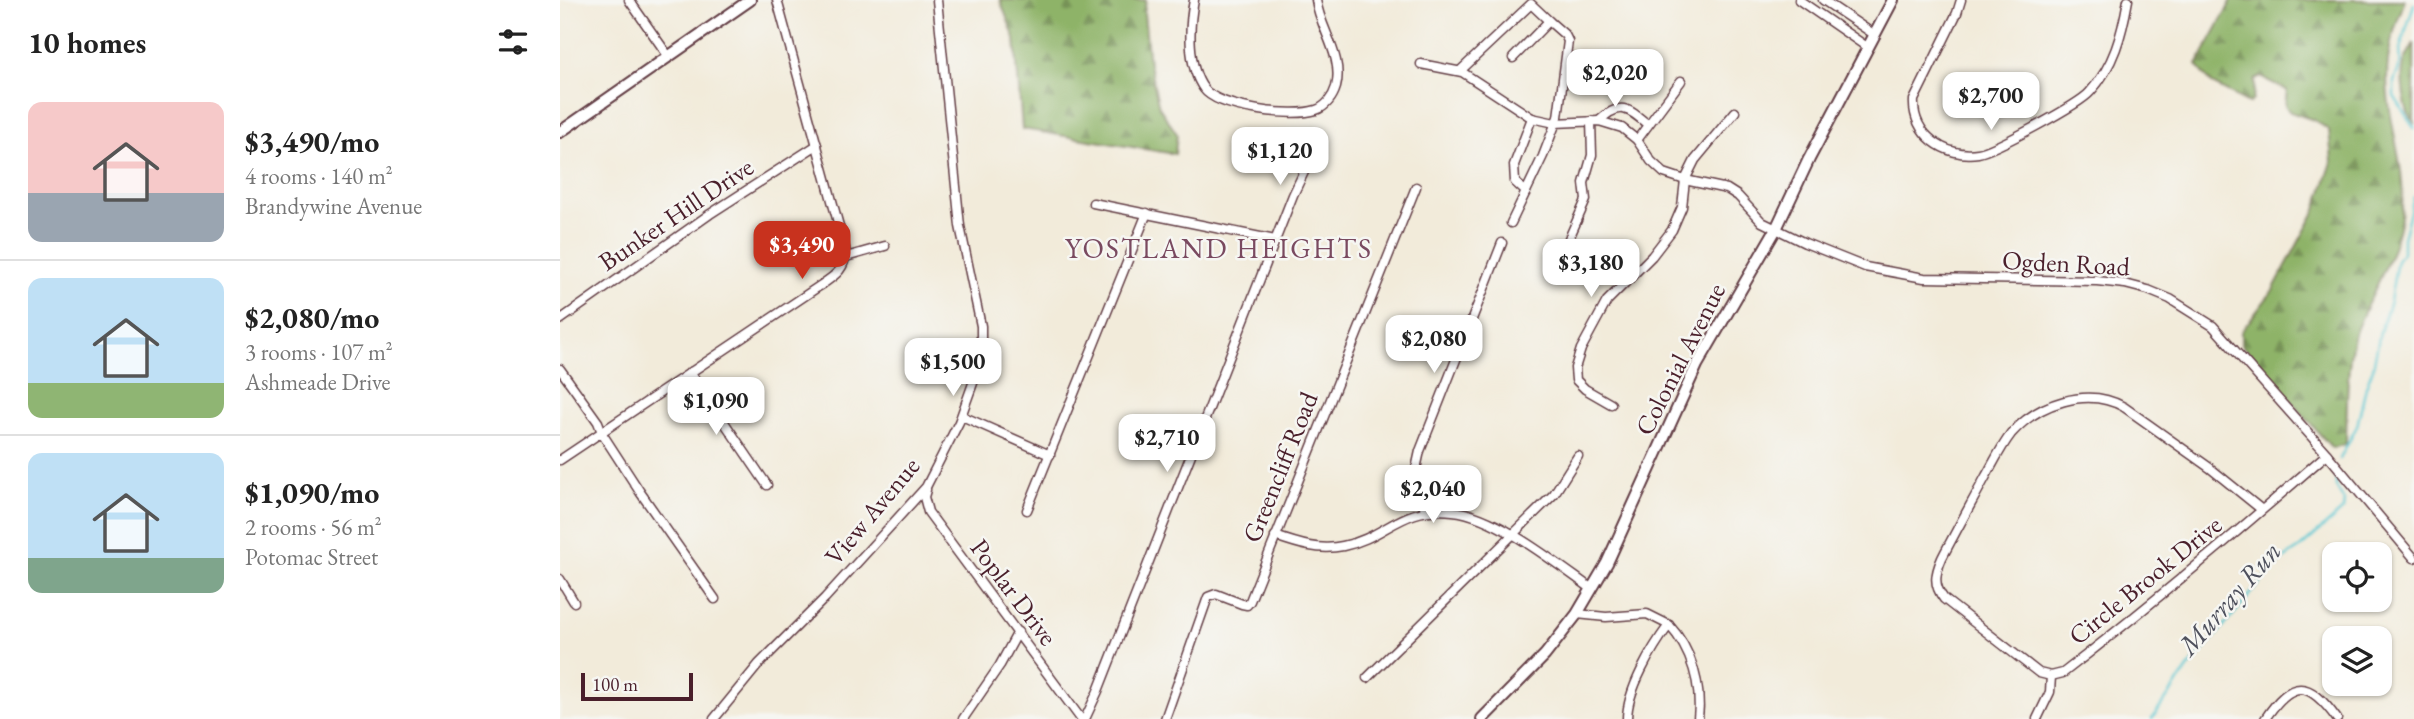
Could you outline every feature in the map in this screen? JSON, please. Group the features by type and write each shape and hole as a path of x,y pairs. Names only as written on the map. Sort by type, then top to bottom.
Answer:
{"main road":[{"path":"560,132 750,0"},
{"name":"Colonial Avenue","path":"1482,719 1525,678 1577,614 1592,589 1625,528 1692,376 1776,229 1809,159 1893,0"}],"street":[{"path":"629,0 669,57"},
{"path":"560,460 836,275 842,268 846,257 845,248 777,0"},
{"name":"View Avenue","path":"714,719 760,664 825,598 926,487 962,416 981,361 982,338 960,226 937,0"},
{"path":"1194,0 1192,58 1204,88 1216,99 1247,108 1305,112 1315,111 1328,103 1336,88 1338,70 1316,0"},
{"path":"1799,0 1867,47"},
{"path":"1823,0 1875,35"},
{"path":"1961,0 1913,100 1913,109 1922,131 1935,144 1948,150 1979,153 2073,106 2087,96 2109,67 2115,53 2128,0"},
{"path":"1460,71 1531,4 1565,34 1568,41 1555,123 1543,156 1511,223"},
{"path":"1513,58 1549,20"},
{"path":"1422,64 1460,71 1532,118 1555,123 1595,121 1622,128 1637,140 1681,81"},
{"path":"1595,121 1614,109 1622,108 1633,111 1647,124"},
{"path":"1611,404 1579,384 1574,374 1590,330 1607,301 1652,256 1672,230 1682,206 1685,180 1695,160 1735,112"},
{"path":"1526,192 1515,182 1514,165 1532,118"},
{"path":"1563,252 1586,200 1584,183 1592,155 1595,121"},
{"name":"Ogden Road","path":"1637,140 1656,167 1672,177 1731,191 1762,222 1865,267 1924,278 2097,281 2125,284 2170,299 2220,332 2414,558"},
{"name":"Bunker Hill Drive","path":"560,320 710,214 817,145"},
{"path":"1083,719 1297,185 1315,149"},
{"name":"Greencliff Road","path":"1165,719 1208,597 1216,594 1247,605 1416,187"},
{"path":"1093,203 1275,240"},
{"path":"1027,510 1147,214"},
{"path":"1425,512 1416,470 1419,451 1502,243"},
{"path":"846,257 885,246"},
{"path":"560,369 640,492 715,599"},
{"path":"690,372 766,485"},
{"name":"Circle Brook Drive","path":"2262,510 2210,468 2112,400 2076,397 2022,423 2005,442 1942,558 1936,583 1944,599 2039,673 2051,677 2063,673 2149,607 2262,510 2327,454"},
{"path":"962,416 1050,455"},
{"path":"1367,678 1554,494 1578,456"},
{"name":"Poplar Drive","path":"926,487 924,496 928,512 1083,719"},
{"path":"1275,536 1314,547 1345,546 1357,543 1400,519 1425,512 1465,513 1479,517 1511,535 1592,589"},
{"path":"560,579 574,602"},
{"path":"1577,614 1606,617 1647,614 1669,625 1690,659 1698,684 1698,719"},
{"path":"1628,719 1628,707 1635,686 1669,625"},
{"path":"963,719 1000,665 1018,632"},
{"path":"2037,719 2050,692 2051,677"},
{"path":"2265,719 2282,696 2301,689 2318,697 2336,719"}],"green space":[{"path":"1000,0 1146,0 1144,13 1149,64 1159,107 1177,134 1175,154 1022,129 1015,39"},
{"path":"2232,0 2405,0 2391,45 2387,80 2403,191 2400,225 2390,255 2353,339 2346,444 2332,448 2241,344 2241,332 2273,290 2316,210 2332,162 2329,130 2314,120 2290,112 2285,106 2287,90 2261,77 2255,80 2253,100 2249,103 2212,84 2197,65"},
{"path":"2414,43 2414,123 2405,103 2402,77 2405,60"}],"waterway":[{"name":"Murray Run","path":"2414,4 2400,49 2401,63 2394,82 2394,96 2414,128"},
{"name":"Murray Run","path":"2340,459 2357,426 2390,301 2397,260 2403,252 2403,238 2414,197"},
{"name":"Murray Run","path":"2152,719 2189,667 2266,576 2280,561 2300,548 2343,510 2344,501 2336,487 2336,476 2332,470"}],"district":[{"name":"YOSTLAND HEIGHTS","path":"1219,248"}]}
